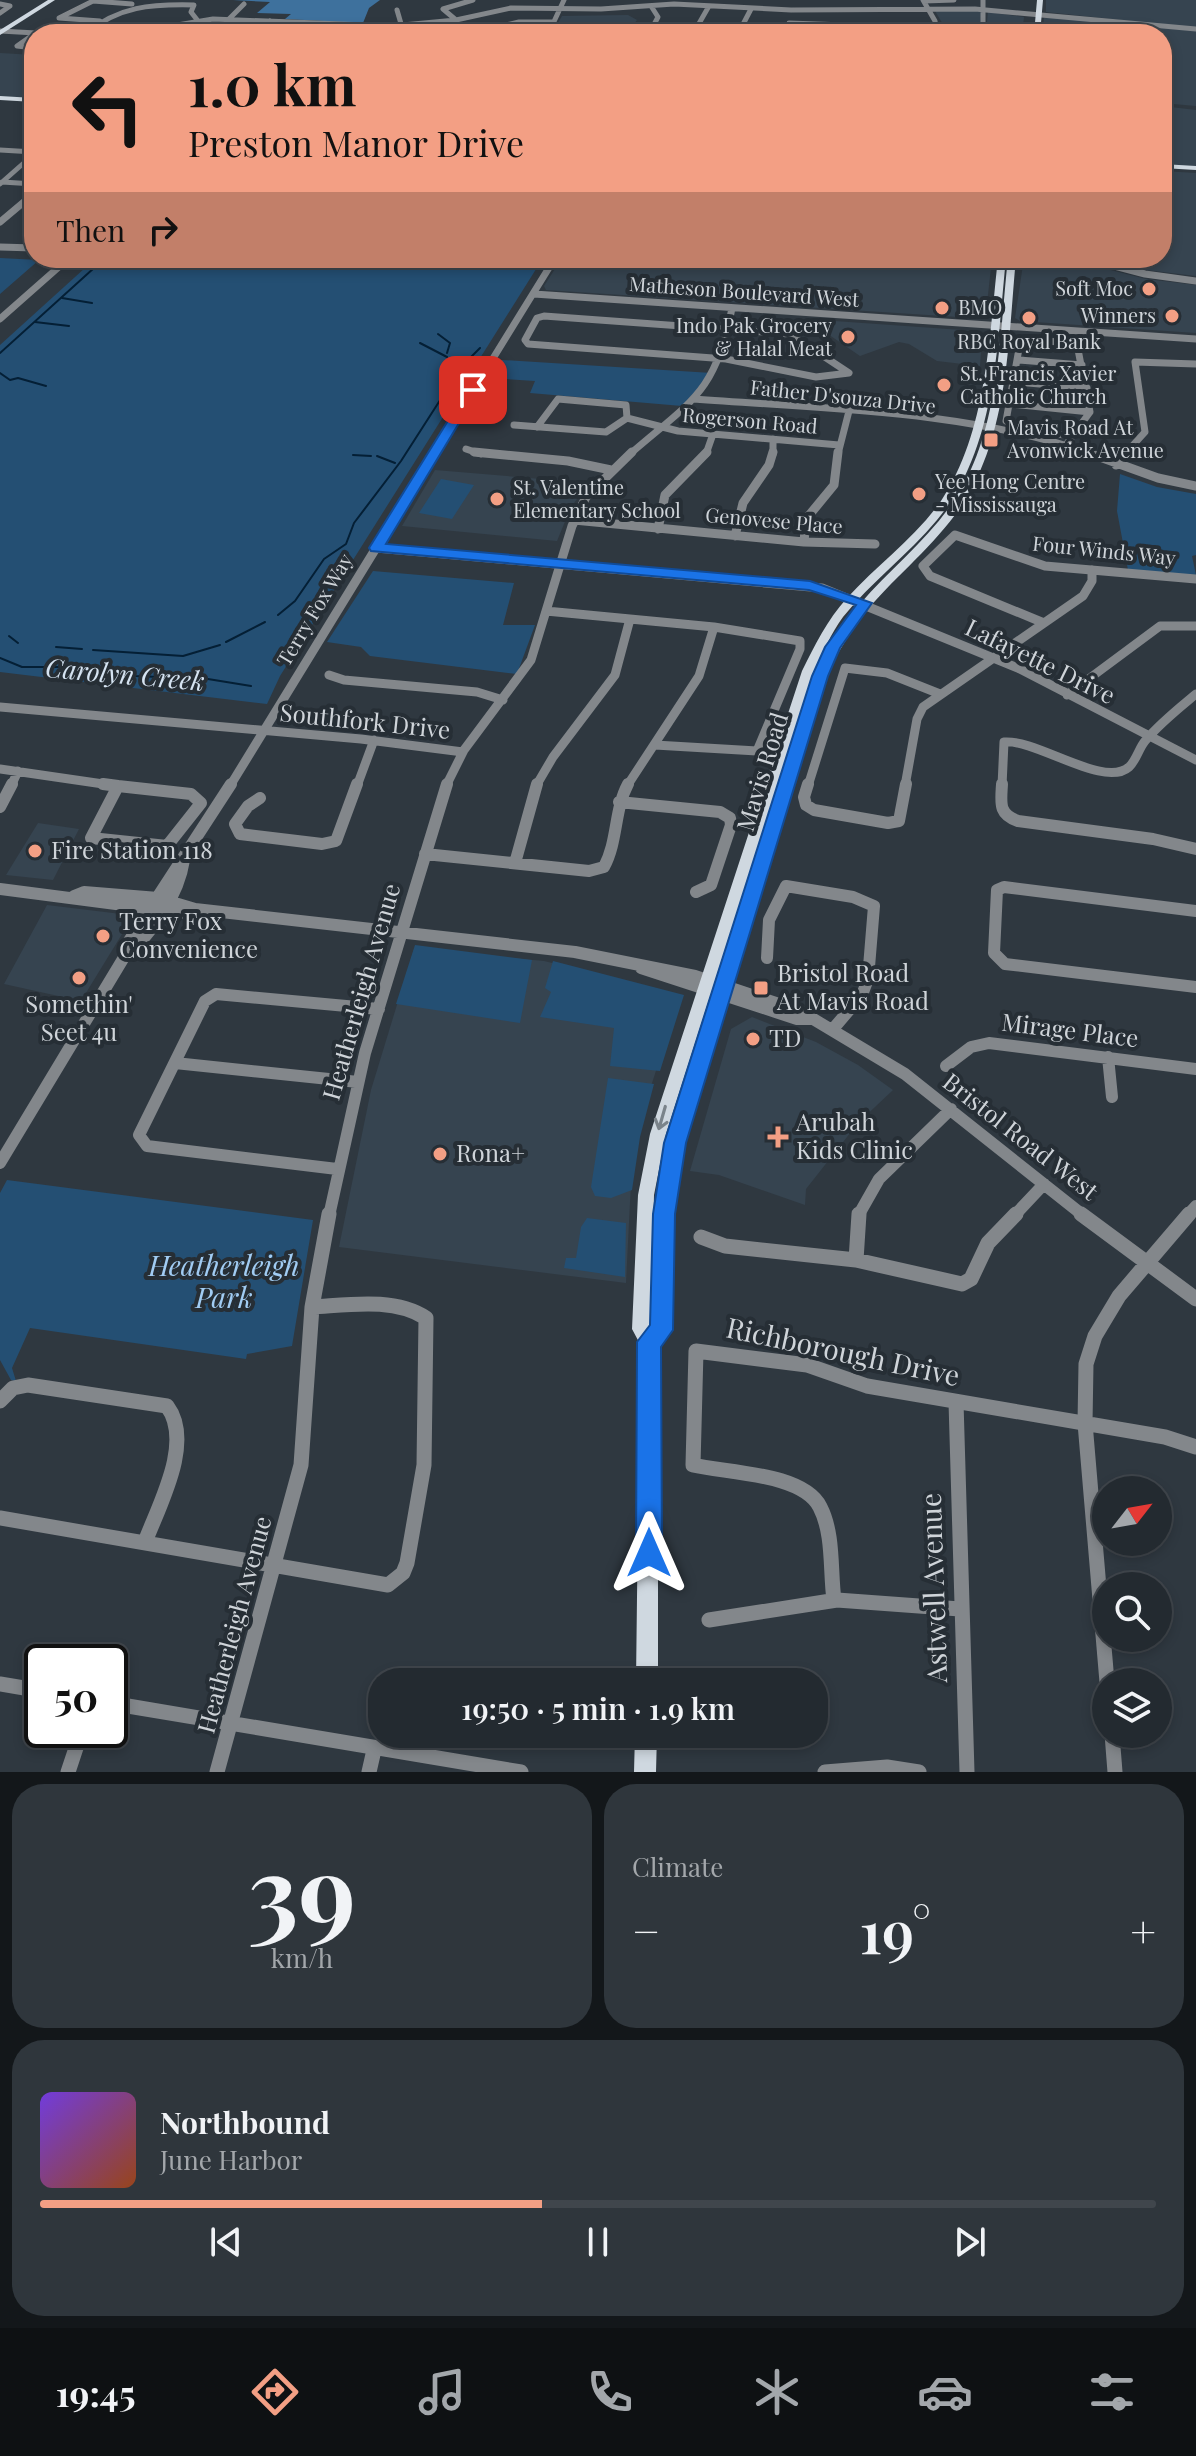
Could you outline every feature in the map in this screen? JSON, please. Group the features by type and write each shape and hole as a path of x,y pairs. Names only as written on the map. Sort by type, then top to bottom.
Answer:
{"main road":[{"path":"1,32 52,0"},
{"path":"1030,24 1031,0"},
{"path":"1038,24 1040,0"},
{"path":"0,100 24,101"},
{"path":"1172,169 1196,170"},
{"name":"Mavis Road","path":"1000,326 1002,268"},
{"name":"Mavis Road","path":"647,1668 649,1342 662,1330 664,1214 675,1143 714,988 820,676 833,647 859,601 939,528 959,503 975,473 1010,268"},
{"path":"645,1772 646,1748"}],"street":[{"path":"456,20 443,9 473,0"},
{"path":"552,24 564,0"},
{"path":"820,0 824,10"},
{"path":"923,0 954,0"},
{"path":"923,0 934,24"},
{"path":"983,0 984,24"},
{"path":"100,21 59,18 93,1 136,6 194,5 191,12 198,21"},
{"path":"421,24 456,20 522,4 561,8 651,6 674,2 751,9 1007,11 1146,24"},
{"path":"0,4 10,6 0,13"},
{"path":"229,19 244,4"},
{"path":"97,24 113,12 136,6"},
{"path":"651,6 658,17 654,24"},
{"path":"699,24 709,6"},
{"path":"743,24 751,9"},
{"path":"397,10 402,24"},
{"path":"791,10 789,23 804,24"},
{"path":"147,19 153,24"},
{"path":"180,24 229,19 349,24"},
{"path":"510,24 554,22"},
{"path":"1172,27 1196,29"},
{"path":"1,32 24,33"},
{"path":"0,150 24,152"},
{"path":"1,183 24,162"},
{"path":"1,183 24,184"},
{"path":"0,222 24,202"},
{"path":"0,247 22,248"},
{"path":"0,319 58,268"},
{"name":"Terry Fox Way","path":"0,1163 126,954 135,949 158,905 185,871 184,860 549,268"},
{"path":"1122,268 1196,281"},
{"name":"Matheson Boulevard West","path":"534,294 1196,339"},
{"name":"Heatherleigh Avenue","path":"217,1772 301,1465 312,1307 337,1169 358,1082 445,788 463,752 532,657 574,520 586,497 611,470 694,399 713,378 722,359 732,308"},
{"path":"544,316 793,335 849,374 803,375 722,359 530,344 525,340 537,318 544,316"},
{"name":"Matheson Boulevard West","path":"1000,326 1061,333 1113,334"},
{"path":"1061,333 1076,341 1090,412 1088,419 1063,450"},
{"path":"1072,436 1015,428 1006,421 1020,343 1024,340 1076,341 1095,335"},
{"path":"1019,360 1082,365"},
{"path":"1116,465 1145,432 1135,362 1195,367"},
{"path":"1015,382 1087,388"},
{"name":"Rogerson Road","path":"537,427 558,399 626,405 627,418 659,428 839,445"},
{"name":"Father D'souza Drive","path":"694,399 849,411 982,430 1116,465 1142,476 1196,486"},
{"path":"1010,404 1090,412"},
{"path":"804,542 806,519 834,485 839,445 849,411"},
{"path":"514,425 606,432 627,418"},
{"path":"658,529 665,495 705,458 713,434"},
{"path":"735,536 745,500 770,469 775,451 773,439"},
{"path":"466,449 611,470"},
{"name":"Genovese Place","path":"574,520 804,542 875,544"},
{"name":"Four Winds Way","path":"1044,623 930,576 923,566 955,535 1033,564 1196,579"},
{"name":"Lafayette Drive","path":"376,548 810,586 859,601 993,658 1196,760"},
{"path":"940,694 887,673 845,668 804,797 806,805 814,810 899,821 917,719 923,707 1083,596 1090,587 1092,570"},
{"path":"546,611 714,627 789,637 801,643 759,749 749,753 655,745"},
{"path":"515,863 536,786 553,757 615,675 624,652 630,619"},
{"path":"1067,695 1160,626 1196,626"},
{"path":"425,854 593,871 604,867 619,802 695,685 710,652 714,627"},
{"path":"329,675 344,680 477,692 503,700"},
{"path":"1196,694 1149,738 1130,767 1118,771 1067,763 1017,739 1004,742 1001,809 1007,817 1018,821 1153,839 1196,849"},
{"name":"Southfork Drive","path":"0,707 374,740 463,752"},
{"path":"260,798 248,806 236,822 235,829 240,834 322,844 336,841 374,740"},
{"path":"0,769 191,794 199,798 201,805 167,846 91,838 91,832 118,786"},
{"path":"0,807 18,771"},
{"path":"619,802 727,814 731,825 711,885 696,892"},
{"path":"767,958 766,934 780,892 786,886 853,897 874,906 868,979 862,995 833,1029"},
{"path":"1196,911 1004,887 997,890 994,953 1005,964 1196,987"},
{"name":"Bristol Road West","path":"0,889 74,896 80,901 158,905 185,913 195,909 402,930 575,952 637,965 714,988 797,1019 810,1019 833,1029 890,1064 1146,1265 1196,1299"},
{"path":"337,1169 143,1143 139,1135 205,1001 216,994 379,1009"},
{"name":"Mirage Place","path":"946,1066 971,1047 989,1043 1196,1069"},
{"path":"1108,1057 1112,1097"},
{"path":"175,1063 358,1082"},
{"path":"856,1260 855,1227 868,1197 891,1165 951,1109"},
{"path":"701,1237 725,1246 856,1260 953,1283 968,1282 988,1243 1044,1184"},
{"path":"1106,1668 1083,1383 1092,1344 1106,1318 1196,1206"},
{"path":"0,1518 275,1563 388,1585 403,1573 407,1563 422,1480 426,1318 418,1310 361,1304 312,1307"},
{"name":"Richborough Drive","path":"834,1600 822,1510 813,1496 764,1477 693,1465 696,1351 807,1365 867,1386 1165,1437 1196,1447"},
{"path":"0,1401 13,1388 28,1385 167,1406 175,1411 179,1422 175,1453 145,1542"},
{"name":"Astwell Avenue","path":"956,1402 967,1772"},
{"path":"709,1620 736,1619 834,1600 879,1599 960,1609"},
{"path":"0,1684 24,1688"},
{"path":"128,1706 374,1750 521,1772"},
{"path":"68,1772 76,1748"},
{"path":"1113,1748 1115,1772"},
{"path":"369,1772 374,1750"},
{"path":"825,1772 887,1767 919,1772"}],"shaded area":[{"path":"233,0 380,0 369,8 363,23 285,19 291,14 257,13 270,2"},
{"path":"1046,0 1196,0 1196,28 1172,24 1046,12"},
{"path":"935,11 982,11 981,24 943,24"},
{"path":"988,12 1024,17 1023,24 987,24"},
{"path":"628,15 637,20 634,24 557,24 562,16"},
{"path":"1049,17 1122,24 1043,24 1044,18"},
{"path":"1172,29 1196,31 1196,106 1172,104"},
{"path":"0,53 24,54 24,98 0,97"},
{"path":"1172,107 1196,110 1196,167 1172,166"},
{"path":"1172,172 1196,173 1196,276 1134,268 1172,268"},
{"path":"556,268 991,268 986,313 974,318 546,290 544,286"},
{"path":"1022,268 1103,268 1146,279 1196,285 1196,333 1020,321 1015,318"},
{"path":"806,319 976,331 982,336 980,366 937,361 909,344 899,342 860,356"},
{"name":"St. Valentine Elementary School","path":"435,470 589,483 571,507 557,541 402,526"},
{"path":"38,823 79,829 53,880 6,875"},
{"path":"47,905 121,914 127,926 81,1001 4,984"},
{"path":"414,949 544,961 659,989 674,1015 633,1142 626,1283 339,1247 371,1090"},
{"path":"752,1017 816,1042 858,1065 893,1090 858,1123 806,1189 805,1205 719,1175 690,1171 731,1029"}],"green space":[{"path":"0,258 24,259 24,268 30,268 0,294"},
{"path":"85,268 537,268 280,676 267,704 0,672 0,345"},
{"path":"502,360 712,373 682,406 530,393 535,381 491,378"},
{"path":"1120,474 1157,487 1196,494 1196,555 1192,556 1196,575 1128,570 1117,511"},
{"path":"441,479 474,485 452,519 419,513"},
{"path":"373,571 514,583 503,625 535,625 517,674 370,656 361,647 327,642"},
{"path":"415,945 532,960 520,1023 396,1004"},
{"path":"553,961 684,995 660,1071 610,1066 614,1028 540,1017 551,992 545,988"},
{"path":"608,1078 654,1084 640,1137 632,1190 611,1198 595,1196 591,1187"},
{"name":"Heatherleigh Park","path":"7,1180 313,1220 292,1346 247,1354 246,1359 30,1328 12,1368 16,1381 11,1380 0,1360 0,1193"},
{"path":"587,1218 626,1223 625,1277 564,1268 566,1258 576,1258 581,1227"}],"waterway":[{"path":"0,353 94,268"},
{"path":"62,298 92,303"},
{"path":"35,322 69,326"},
{"path":"438,334 450,343 447,353"},
{"path":"420,343 447,357"},
{"name":"Carolyn Creek","path":"278,615 295,601 324,559 346,544 354,523 401,461 462,366 480,348"},
{"path":"0,373 10,380 18,378 46,386"},
{"path":"353,455 371,456"},
{"path":"377,456 395,463"},
{"name":"Carolyn Creek","path":"226,642 265,622"},
{"name":"Carolyn Creek","path":"9,636 18,643"},
{"name":"Carolyn Creek","path":"93,650 183,656 220,645"},
{"name":"Carolyn Creek","path":"56,647 82,649"},
{"name":"Carolyn Creek","path":"0,658 22,667 91,667 135,676 208,679 251,686"}],"place":[{"name":"Soft Moc","path":"1149,289"},
{"name":"BMO","path":"942,308"},
{"name":"Winners","path":"1172,316"},
{"name":"RBC Royal Bank","path":"1029,318"},
{"name":"Indo Pak Grocery & Halal Meat","path":"848,337"},
{"name":"St. Francis Xavier Catholic Church","path":"944,385"},
{"name":"Mavis Road At Avonwick Avenue","path":"991,440"},
{"name":"Yee Hong Centre - Mississauga","path":"919,494"},
{"name":"St. Valentine Elementary School","path":"497,499"},
{"name":"Fire Station 118","path":"35,851"},
{"name":"Terry Fox Convenience","path":"103,936"},
{"name":"Somethin' Seet 4u","path":"79,978"},
{"name":"Bristol Road At Mavis Road","path":"761,988"},
{"name":"TD","path":"753,1039"},
{"name":"Arubah Kids Clinic","path":"778,1137"},
{"name":"Rona+","path":"440,1154"}],"route":[{"path":"473,390 376,548 793,584 822,588 865,603 833,647 820,676 675,1143 664,1214 662,1330 649,1342 649,1553"}]}
